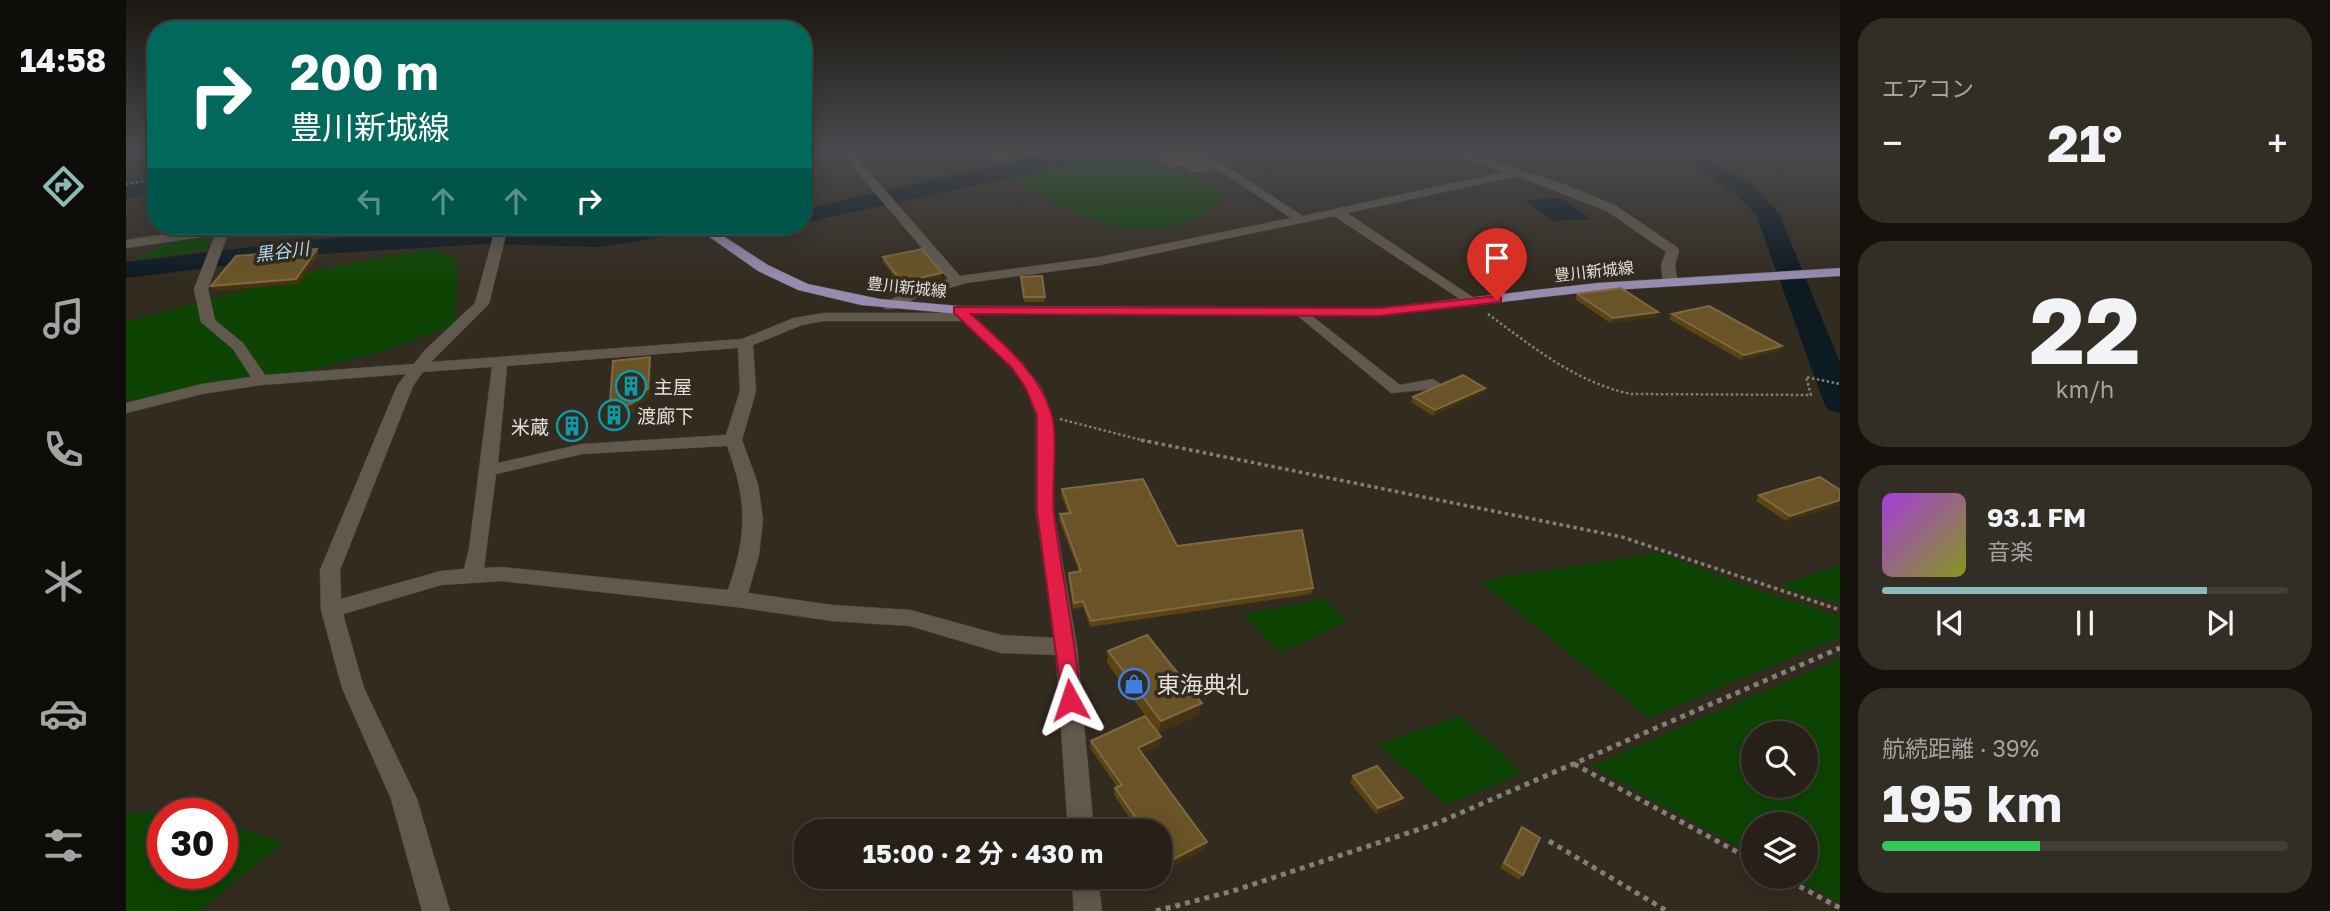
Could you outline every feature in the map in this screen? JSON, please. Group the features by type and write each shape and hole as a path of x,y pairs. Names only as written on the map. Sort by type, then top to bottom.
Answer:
{"main road":[{"name":"豊川新城線","path":"714,235 756,263 801,287 889,306 961,314 1379,312 1597,287 1840,272"}],"street":[{"path":"881,193 959,283"},
{"path":"1260,193 1302,220"},
{"path":"889,306 907,295 959,283 1100,261 1429,193"},
{"path":"1574,193 1611,208 1673,251 1668,265 1670,282"},
{"path":"1338,213 1472,303"},
{"path":"126,244 188,235"},
{"path":"221,235 201,289 208,322 238,346 261,380"},
{"path":"436,911 404,799 353,688 331,610 330,570 396,404 418,368 482,304 500,235"},
{"path":"1303,313 1397,390 1433,384"},
{"path":"126,408 202,389 261,380 745,343 799,321 824,317 961,314 1017,365 1032,387 1045,415 1045,512 1066,647 1080,819"},
{"path":"736,599 748,563 756,513 751,481 733,440 748,391 745,343"},
{"path":"472,576 479,549 500,362"},
{"path":"486,471 582,449 733,440"},
{"path":"331,610 441,578 501,574 736,599 832,613 910,618 1001,644 1066,647"},
{"path":"1086,889 1088,911"}],"path":[{"path":"1472,303 1563,366 1612,391 1631,394 1811,395 1805,377 1840,384"},
{"path":"1045,415 1137,439 1622,537 1840,610"},
{"path":"1156,911 1233,891 1435,824 1840,648"},
{"path":"1574,764 1741,855"},
{"path":"1549,841 1667,911"},
{"path":"1804,889 1840,908"}],"green space":[{"path":"1038,193 1221,193 1225,195 1210,210 1191,220 1167,228 1143,230 1096,220"},
{"path":"213,235 206,250 132,260 175,241"},
{"path":"432,248 457,259 455,325 380,352 306,372 126,401 126,322 325,268"},
{"path":"1659,553 1760,591 1840,616 1840,637 1649,718 1480,581"},
{"path":"1840,565 1840,604 1778,586"},
{"path":"1324,599 1348,621 1280,653 1243,614"},
{"path":"1840,658 1840,903 1814,889 1818,889 1818,812 1741,812 1741,848 1592,766"},
{"path":"1459,716 1523,773 1446,805 1378,744"},
{"path":"147,812 147,889 226,889 200,911 126,911 126,813"},
{"path":"238,828 283,842 238,879"}],"shaded area":[{"path":"1561,198 1591,219 1552,221 1524,200"}],"building":[{"path":"317,249 296,279 211,286 236,256"},
{"path":"922,249 942,273 902,282 883,257"},
{"path":"1042,276 1045,297 1024,297 1021,277"},
{"path":"1621,288 1658,312 1613,318 1577,294"},
{"path":"1709,306 1782,346 1744,355 1672,314"},
{"name":"主屋","path":"650,357 648,389 640,393 640,399 609,415 613,361"},
{"path":"1463,375 1485,388 1435,410 1413,397"},
{"path":"1820,477 1840,490 1840,500 1790,516 1759,495"},
{"path":"1143,479 1177,546 1302,530 1313,588 1091,621 1083,601 1074,603 1069,573 1081,571 1060,514 1071,513 1062,489"},
{"path":"1147,635 1202,703 1161,721 1108,651"},
{"path":"1145,716 1161,737 1138,748 1207,842 1172,860 1172,819 1137,819 1115,788 1122,785 1091,741"},
{"path":"1377,766 1403,798 1378,808 1353,776"},
{"path":"1522,827 1540,838 1523,875 1504,863"}],"waterway":[{"name":"黒谷川","path":"812,214 911,193"},
{"path":"1747,193 1767,213 1840,403"},
{"name":"黒谷川","path":"126,270 321,246 485,236 598,239 626,235"}],"place":[{"name":"主屋","path":"631,386"},
{"name":"渡廊下","path":"614,415"},
{"name":"米蔵","path":"572,426"},
{"name":"東海典礼","path":"1134,684"}],"route":[{"path":"1070,700 1066,647 1045,512 1045,415 1032,387 1017,365 959,310 1379,312 1497,300"}]}
